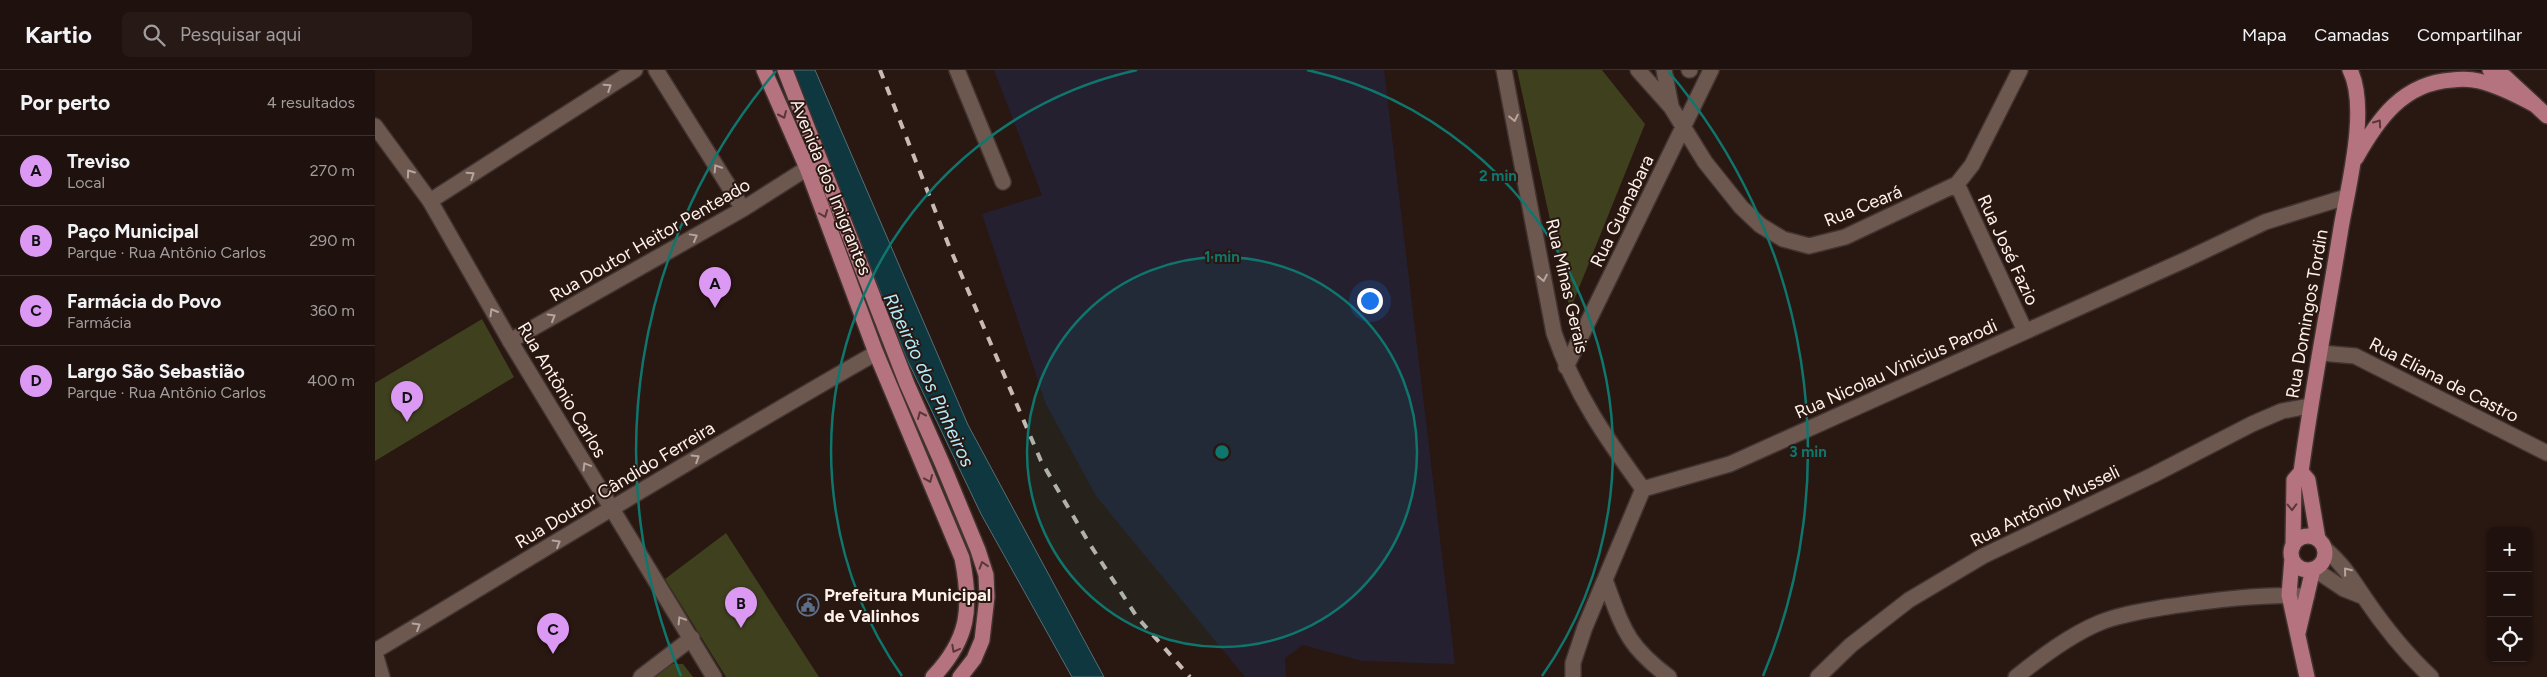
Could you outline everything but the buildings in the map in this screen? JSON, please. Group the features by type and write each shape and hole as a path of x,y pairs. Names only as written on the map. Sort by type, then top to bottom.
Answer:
{"main road":[{"name":"Avenida dos Imigrantes","path":"764,70 807,168 876,353 962,558 968,588 962,636 950,659 933,677"},
{"name":"Avenida dos Imigrantes","path":"785,70 907,384 964,515 986,575 987,597 982,640 974,659 960,677"},
{"name":"Rua Domingos Tordin","path":"2307,677 2289,595 2293,552 2294,480 2301,472 2309,406 2321,353 2353,164 2357,99 2350,70"},
{"path":"2490,70 2505,77 2547,116"},
{"name":"Rua Domingos Tordin","path":"2353,164 2387,110 2409,92 2424,86 2440,81 2477,80 2504,89 2535,105"},
{"name":"Rua Domingos Tordin","path":"2297,637 2314,569 2323,562 2308,480 2301,472"},
{"path":"2314,569 2301,568 2293,552 2301,538 2312,536 2321,544"}],"street":[{"path":"430,201 635,70"},
{"path":"656,70 743,209"},
{"path":"957,70 1003,182"},
{"name":"Rua Minas Gerais","path":"1504,70 1555,333 1566,367 1599,429 1643,489"},
{"name":"Rua Ceará","path":"1638,70 1671,107 1705,162 1741,207 1760,225 1783,239 1809,246 1845,237 1957,184 1972,165 2020,70"},
{"path":"1664,70 1671,107"},
{"name":"Rua Guanabara","path":"1566,367 1711,70"},
{"name":"Rua Antônio Carlos","path":"375,126 430,201 510,341 714,677"},
{"name":"Rua Doutor Heitor Penteado","path":"510,341 743,209 821,159"},
{"name":"Rua José Fazio","path":"1957,184 2025,331"},
{"name":"Rua Nicolau Vinicius Parodi","path":"1643,489 1730,464 2185,260 2265,222 2346,197"},
{"name":"Rua Doutor Cândido Ferreira","path":"375,652 613,510 770,413 876,353"},
{"name":"Rua Eliana de Castro","path":"2321,353 2355,356 2547,453"},
{"name":"Rua Antônio Musseli","path":"1818,677 1851,646 1909,600 1983,556 2153,475 2252,424 2282,411 2309,406"},
{"path":"1573,677 1573,663 1585,627 1643,489"},
{"path":"2321,544 2338,560 2395,638 2431,677"},
{"path":"2314,569 2344,589 2364,597"},
{"path":"1605,580 1624,633 1644,659 1669,677"},
{"path":"2016,677 2075,636 2099,623 2132,613 2193,603 2275,595 2307,596"},
{"path":"641,677 692,638"},
{"path":"375,652 382,677"}],"shaded area":[{"path":"994,70 1384,70 1455,664 1362,661 1303,645 1285,658 1286,677 1245,677 1096,496 1046,404 982,214 1042,195"}],"green space":[{"path":"1517,70 1602,70 1645,124 1570,310"},
{"path":"482,319 514,377 375,461 375,383"},
{"path":"726,533 819,677 726,677 665,579"},
{"path":"672,664 683,664 693,677 651,677 662,667"}],"water":[{"name":"Ribeirão dos Pinheiros","path":"793,70 815,70 968,425 1104,677 1072,677 981,514 906,357"}],"railway":[{"path":"880,70 949,246 1041,461 1089,543 1137,617 1190,677"}],"place":[{"name":"Treviso","path":"715,308"},
{"name":"Largo São Sebastião","path":"407,422"},
{"name":"Prefeitura Municipal de Valinhos","path":"808,605"},
{"name":"Paço Municipal","path":"741,628"},
{"name":"Farmácia do Povo","path":"553,654"}]}
